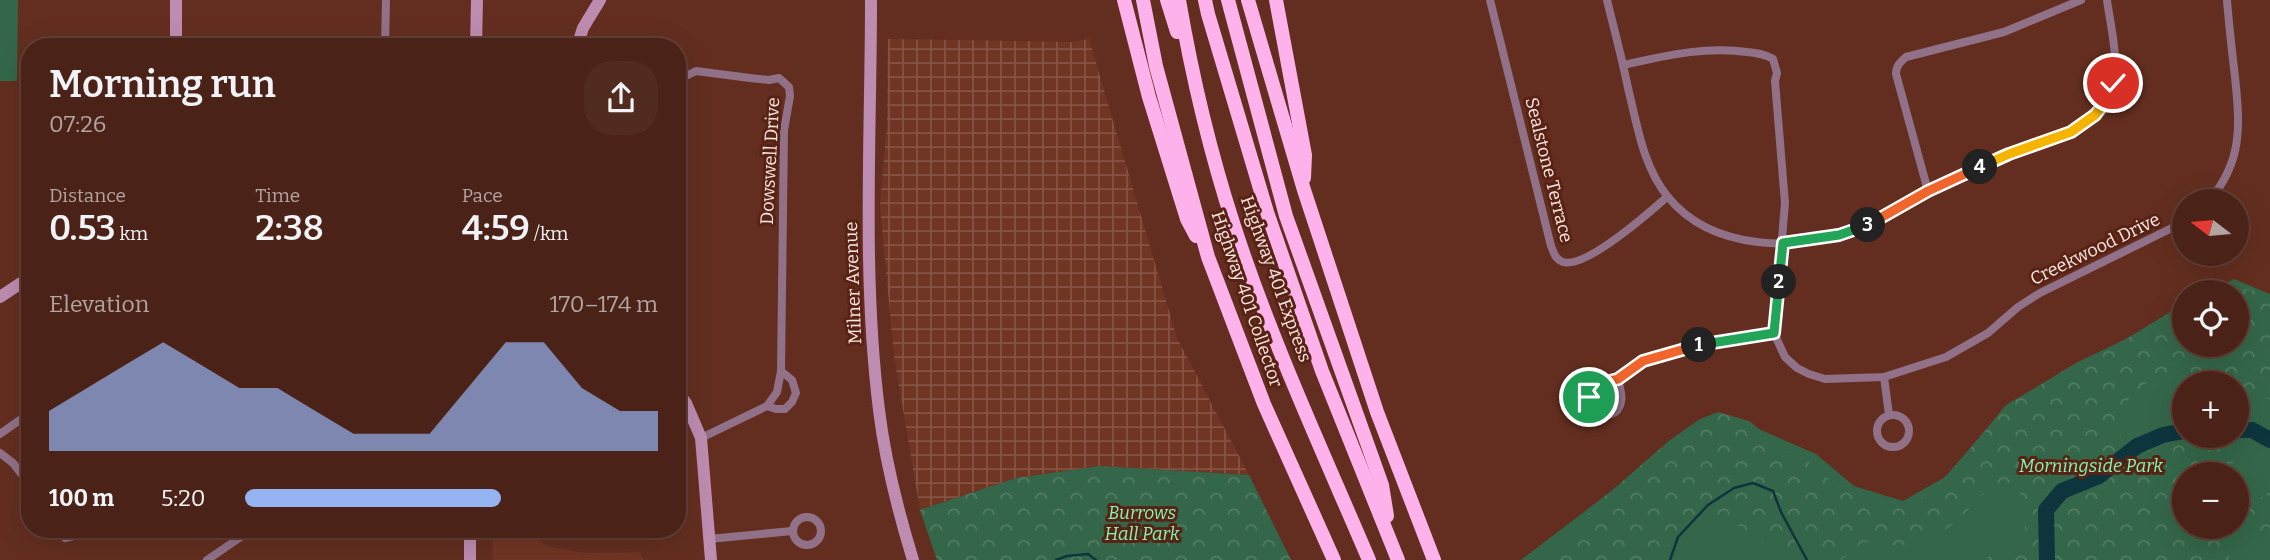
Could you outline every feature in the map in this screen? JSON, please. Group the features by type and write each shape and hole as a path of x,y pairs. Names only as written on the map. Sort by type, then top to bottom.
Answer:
{"highway":[{"path":"1125,0 1149,97 1187,219 1208,257"},
{"name":"Highway 401 Collector","path":"1143,0 1156,66 1208,257 1264,404 1334,560"},
{"path":"1167,0 1193,80"},
{"name":"Highway 401 Express","path":"1179,0 1193,80 1234,227 1286,367 1369,560"},
{"name":"Highway 401 Express","path":"1205,0 1267,212 1322,371 1398,560"},
{"path":"1228,0 1286,216 1382,485 1392,544"},
{"path":"1248,0 1304,190 1377,412 1434,560"},
{"path":"1276,0 1305,155 1304,190"}],"main road":[{"path":"176,0 176,38"},
{"path":"476,38 477,0"},
{"path":"580,38 600,0"},
{"name":"Milner Avenue","path":"871,0 868,219 871,328 882,432 913,560"},
{"path":"0,297 21,284"},
{"path":"686,402 701,438 711,560"},
{"path":"470,538 470,560"}],"street":[{"path":"385,38 386,0"},
{"name":"Sealstone Terrace","path":"1490,0 1555,256 1560,261 1572,263 1585,258 1619,237 1667,197"},
{"path":"1607,0 1648,163 1667,197 1691,218 1719,232 1752,241 1783,243 1821,239 1860,229 1928,191 2009,154 2086,124 2100,110 2110,92 2114,73 2115,57 2107,0"},
{"path":"1928,191 1896,74 1901,61 1906,57 2004,32 2081,0"},
{"path":"2217,189 2228,174 2239,135 2227,0"},
{"path":"1618,379 1622,397 1619,408 1605,415 1595,411 1589,402 1590,391 1598,384 1618,379 1643,361 1692,346 1774,333 1785,204 1776,66 1773,59 1753,53 1706,50 1623,65"},
{"name":"Dowswell Drive","path":"686,75 695,71 750,79 779,78 789,86 790,96 785,130 781,371 776,392 767,406 701,438"},
{"name":"Creekwood Drive","path":"1774,333 1785,357 1797,368 1810,374 1825,379 1884,377 1946,357 1988,333 2018,307 2040,293 2172,228"},
{"name":"Dowswell Drive","path":"767,406 785,409 796,393 792,380 781,371"},
{"path":"1884,377 1889,415"},
{"path":"1889,415 1900,416 1908,425 1906,441 1897,447 1886,447 1877,435 1877,425 1889,415"},
{"path":"0,434 21,419"},
{"path":"0,453 21,473"},
{"path":"709,539 792,531"},
{"path":"210,559 240,538"}],"shaded area":[{"path":"888,39 1072,42 1089,39 1177,338 1249,475 1100,466 1016,478 920,510 894,356 880,206 887,123"},
{"path":"492,538 537,538 547,546 584,553 640,552 643,560 493,560"}],"green space":[{"path":"0,0 18,0 17,81 0,81"},
{"name":"Morningside Park","path":"2249,285 2270,294 2270,560 1521,560 1682,437 1738,420 1816,454 1854,486 1903,501 1945,477 2009,403 2172,314 2172,357 2249,357"},
{"name":"Morningside Park","path":"2249,289 2270,294 2270,400 2249,392 2249,371 2175,370 2147,383 2131,397 2120,415 2122,439 2139,443 2172,437 2172,448 2227,448 2233,462 2172,462 2172,539 2227,539 2229,560 1983,560 2013,548 2024,539 2025,521 2020,503 2020,487 2019,484 2008,483 1989,490 1960,519 1923,540 1894,545 1863,542 1841,560 1831,560 1816,548 1782,558 1741,527 1721,519 1712,519 1691,530 1662,560 1550,560 1602,499 1670,440 1700,419 1718,412 1749,421 1835,484 1879,503 1907,511 1955,468 2005,406 2076,363 2128,338 2172,311 2172,357 2249,357"},
{"name":"Burrows Hall Park","path":"1100,466 1249,475 1291,560 937,560 920,510 1016,478"},
{"name":"Morningside Park","path":"2270,491 2270,531 2249,532 2249,497 2259,499"}],"waterway":[{"path":"2249,430 2270,440"},
{"path":"2047,560 2046,510 2062,491 2099,476 2137,446 2172,433"},
{"path":"1670,560 1678,537 1708,505 1734,488 1753,483 1773,491 1781,512 1807,560"},
{"path":"1056,560 1088,554 1096,560"}],"route":[{"path":"1589,397 1593,387 1618,379 1643,361 1692,346 1774,333 1783,243 1821,239 1860,229 1928,191 2009,154 2071,132 2086,124 2100,110 2113,83"}]}
